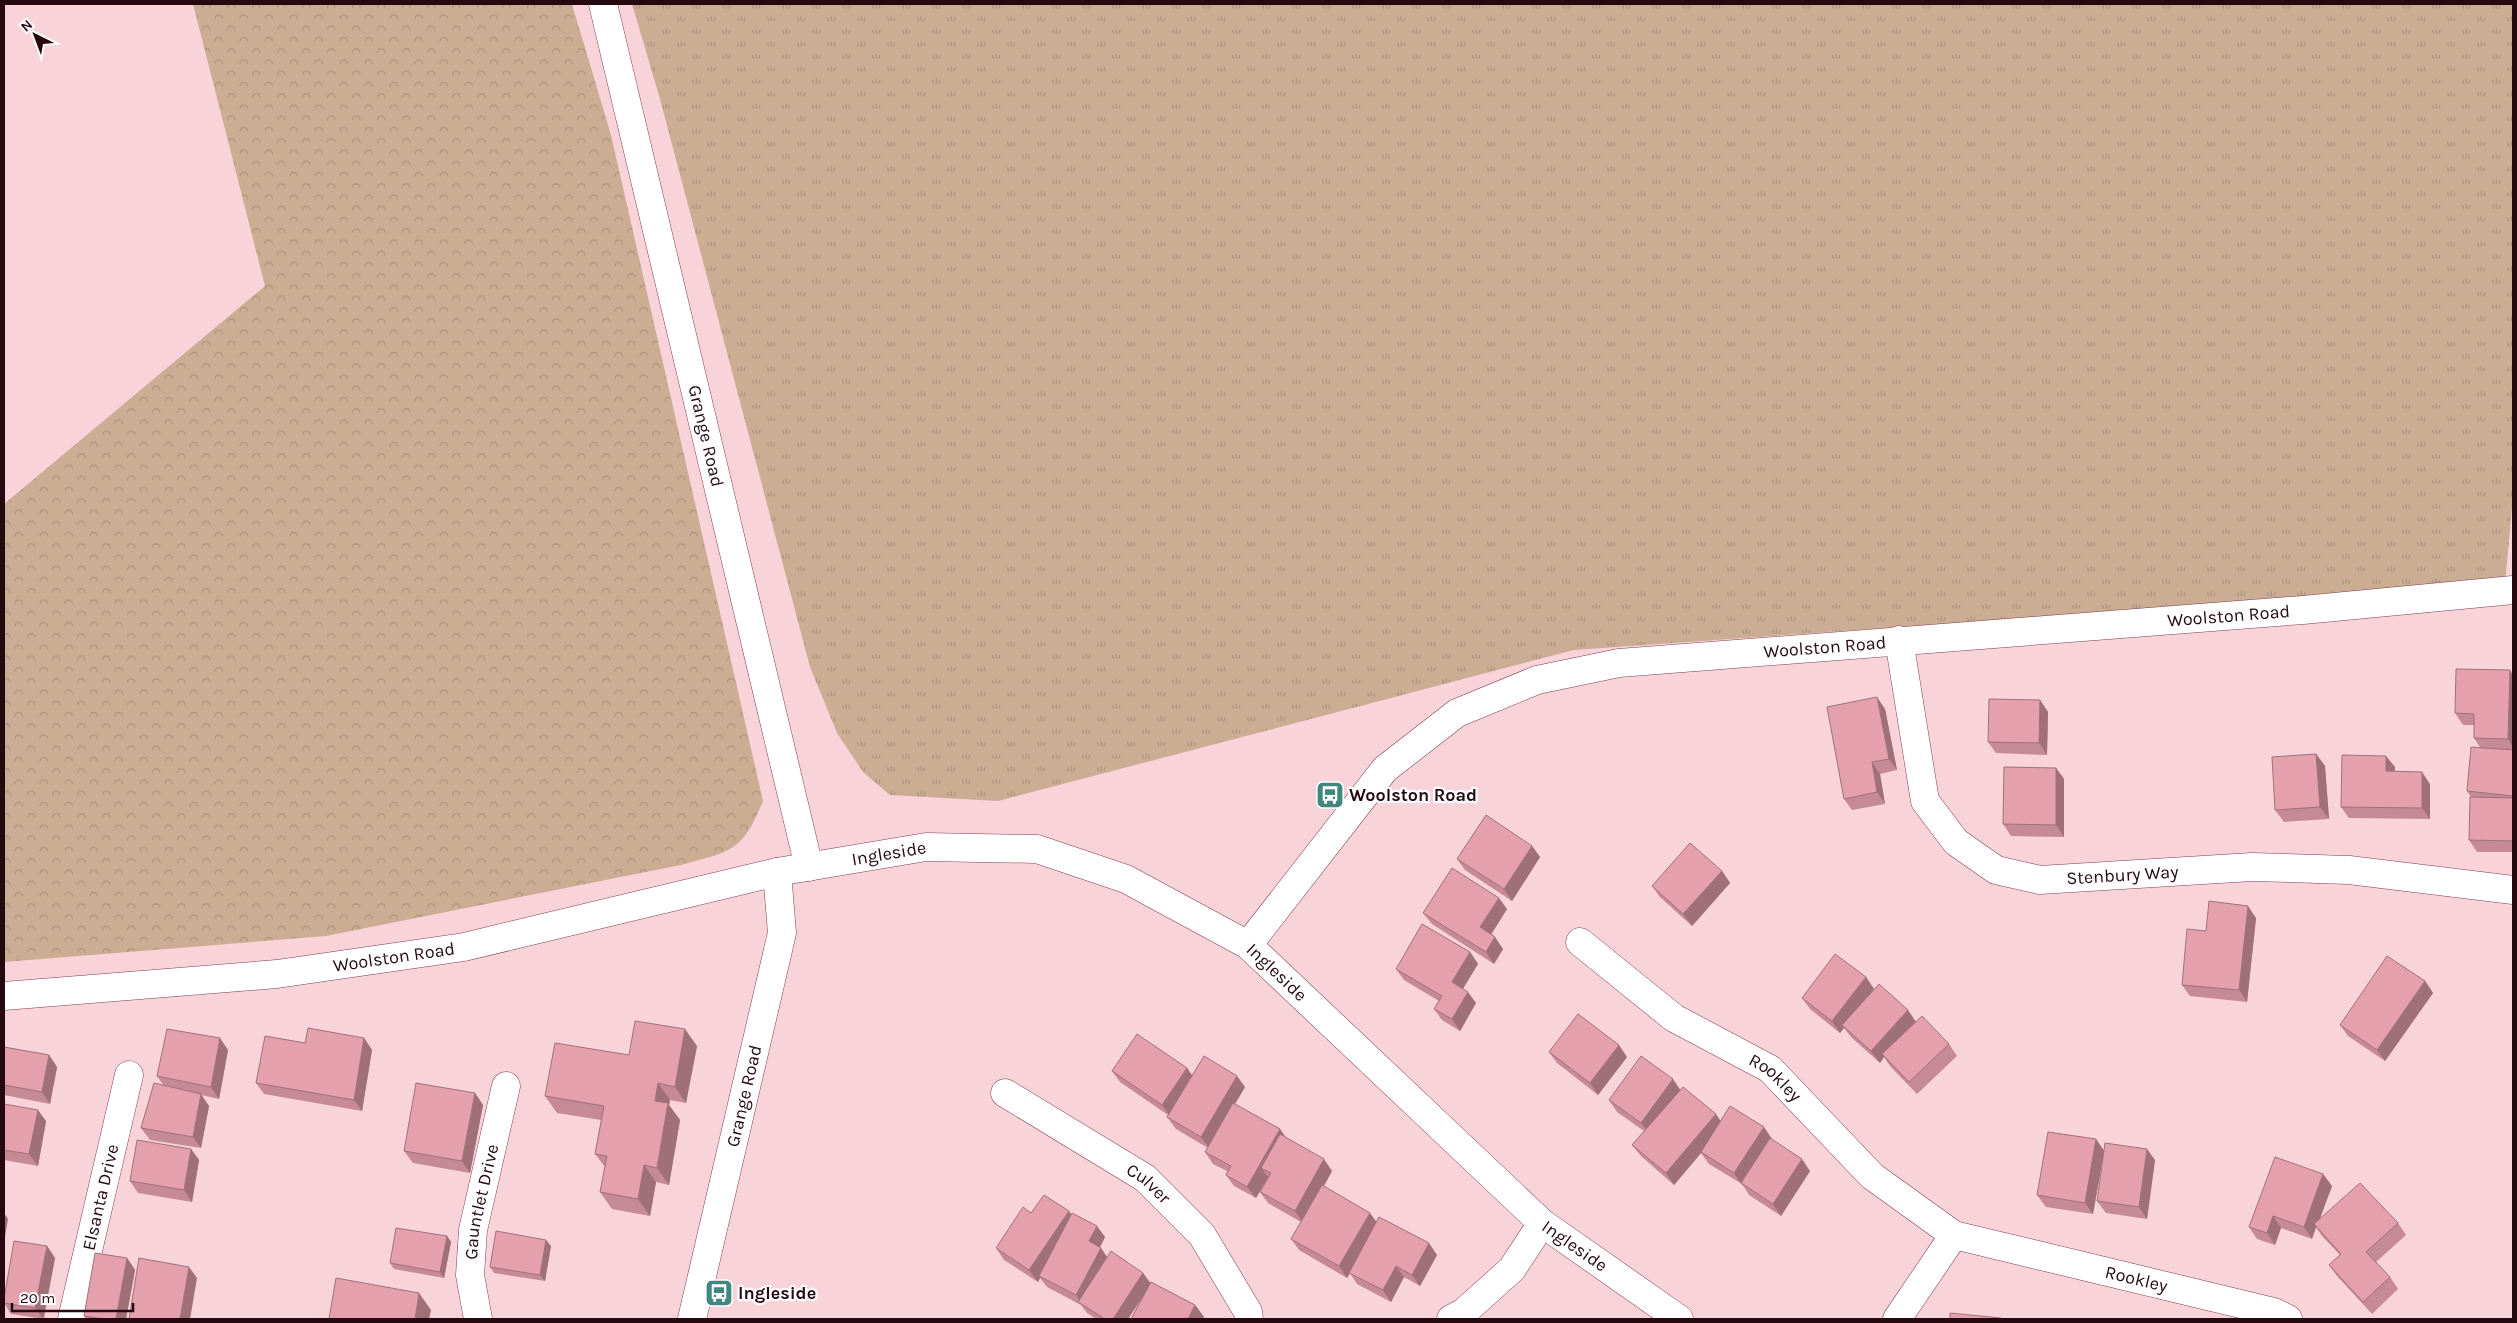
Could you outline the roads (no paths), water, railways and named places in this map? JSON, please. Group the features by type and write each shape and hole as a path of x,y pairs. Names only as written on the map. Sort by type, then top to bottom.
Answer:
{"street":[{"name":"Grange Road","path":"603,4 809,867"},
{"name":"Woolston Road","path":"1248,945 1385,769 1457,713 1537,680 1619,663 2303,610 2513,590"},
{"name":"Stenbury Way","path":"1899,640 1925,801 1956,842 1996,870 2040,880 2252,867 2340,870 2513,890"},
{"name":"Ingleside","path":"777,872 926,847 1037,849 1126,880 1248,945 1542,1223 1679,1319"},
{"name":"Grange Road","path":"692,1319 782,933 777,872"},
{"name":"Woolston Road","path":"4,996 277,974 464,947 777,872"},
{"name":"Rookley","path":"1580,942 1674,1018 1770,1069 1872,1176 1954,1235 2274,1312 2288,1319"},
{"name":"Elsanta Drive","path":"72,1319 129,1075"},
{"name":"Gauntlet Drive","path":"478,1319 470,1275 473,1230 506,1086"},
{"name":"Culver","path":"1004,1093 1145,1178 1202,1236 1248,1312 1249,1319"},
{"path":"1451,1319 1464,1312 1512,1269 1542,1223"},
{"path":"1897,1319 1954,1235"}],"place":[{"name":"Woolston Road","path":"1330,795"},
{"name":"Ingleside","path":"719,1293"}]}
